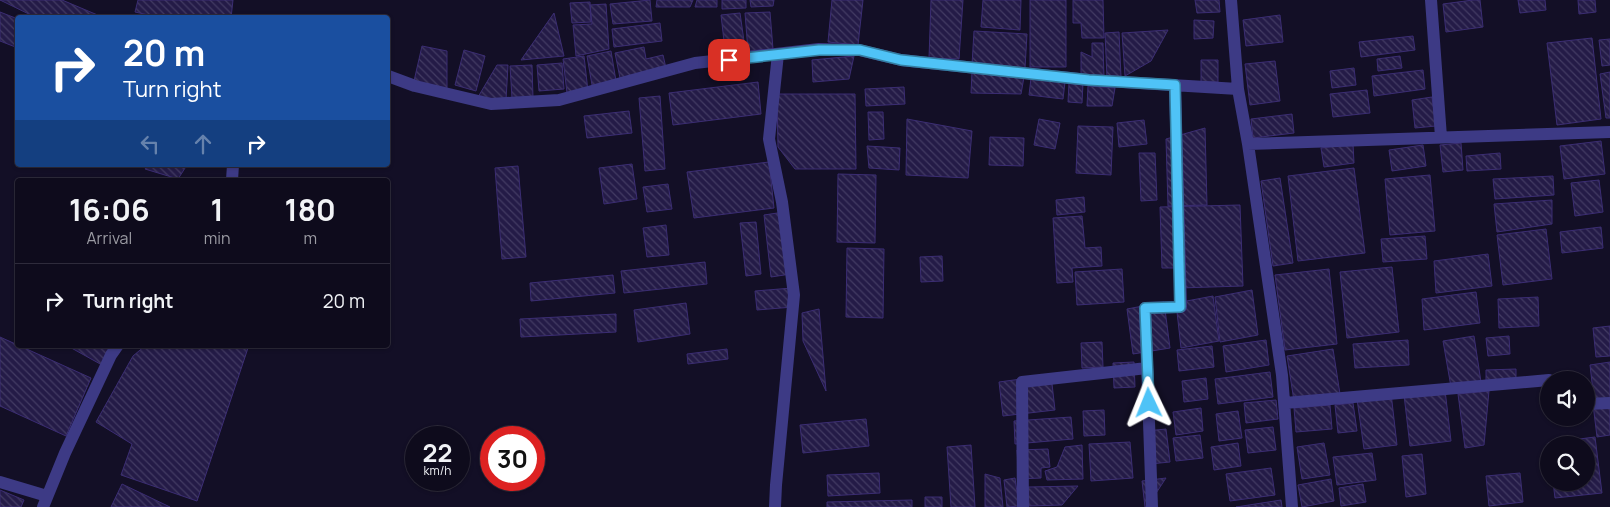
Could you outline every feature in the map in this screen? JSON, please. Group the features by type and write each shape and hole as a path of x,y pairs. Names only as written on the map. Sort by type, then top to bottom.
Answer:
{"street":[{"path":"1231,0 1238,89 1282,374 1292,507"},
{"path":"1431,0 1441,138"},
{"path":"390,77 415,86 491,104 560,100 695,63 819,50 860,50 901,60 1089,80 1238,89"},
{"path":"775,507 794,295 782,202 769,139 778,54"},
{"path":"1152,507 1145,308 1180,307 1175,85"},
{"path":"1248,144 1610,132"},
{"path":"0,482 45,502 111,355 116,348"},
{"path":"1023,507 1022,382 1147,368"},
{"path":"1284,403 1540,381"},
{"path":"1595,404 1610,404"}],"building":[{"path":"0,0 62,0 98,15 31,15"},
{"path":"138,0 233,0 231,15 148,15 135,12"},
{"path":"650,0 652,21 613,24 610,4"},
{"path":"657,0 693,0 690,7 656,7"},
{"path":"697,0 717,0 717,7 695,7"},
{"path":"722,0 746,0 746,8 722,9"},
{"path":"750,0 774,0 773,6 751,7"},
{"path":"832,0 863,0 858,45 828,42"},
{"path":"931,0 963,0 959,59 929,58"},
{"path":"983,0 1021,0 1020,30 981,27"},
{"path":"1030,0 1066,0 1066,67 1030,67"},
{"path":"1073,0 1103,0 1104,38 1082,38 1081,23 1073,23"},
{"path":"1195,0 1219,0 1220,12 1197,13"},
{"path":"1480,0 1483,27 1446,32 1443,4"},
{"path":"1518,0 1545,0 1546,10 1520,13"},
{"path":"1578,0 1595,0 1596,12 1579,14"},
{"path":"590,2 591,22 572,23 570,3"},
{"path":"606,4 609,49 576,56 573,25 592,24 590,5"},
{"path":"0,12 15,18 15,47 0,41"},
{"path":"770,12 773,49 748,51 745,13"},
{"path":"554,13 564,56 521,60"},
{"path":"740,13 745,48 725,50 721,15"},
{"path":"1280,15 1283,42 1246,46 1243,20"},
{"path":"1194,20 1214,21 1213,38 1194,39"},
{"path":"660,23 662,41 614,47 612,29"},
{"path":"1168,30 1151,61 1125,76 1122,33"},
{"path":"974,31 1027,34 1025,68 972,65"},
{"path":"1119,32 1121,77 1107,78 1105,33"},
{"path":"1413,36 1415,50 1361,57 1359,42"},
{"path":"1592,38 1601,119 1557,125 1547,43"},
{"path":"1610,39 1610,65 1602,66 1599,40"},
{"path":"1092,43 1103,43 1104,78 1081,78 1081,52 1092,57"},
{"path":"422,46 447,51 447,89 414,81"},
{"path":"644,47 646,59 663,55 666,68 620,78 615,53"},
{"path":"464,50 485,56 476,91 455,85"},
{"path":"611,51 616,81 592,85 587,56"},
{"path":"584,56 588,91 567,93 563,59"},
{"path":"854,56 849,79 813,82 812,60"},
{"path":"1400,56 1402,68 1378,71 1377,59"},
{"path":"1201,60 1218,60 1218,82 1201,82"},
{"path":"1275,61 1280,101 1250,105 1245,64"},
{"path":"562,63 564,89 539,91 537,65"},
{"path":"497,65 508,65 506,100 478,97"},
{"path":"532,65 533,98 512,98 510,66"},
{"path":"1354,68 1356,85 1332,88 1330,71"},
{"path":"1423,70 1425,89 1374,96 1372,76"},
{"path":"972,72 1024,77 1021,94 971,93"},
{"path":"1610,72 1610,118 1606,118 1600,74"},
{"path":"1031,78 1065,82 1063,99 1029,95"},
{"path":"758,82 761,114 673,125 669,93"},
{"path":"1069,83 1083,83 1082,103 1068,102"},
{"path":"1088,86 1115,88 1112,106 1087,106"},
{"path":"904,87 905,104 866,106 865,89"},
{"path":"1367,90 1370,113 1333,117 1330,94"},
{"path":"777,94 855,94 856,169 795,169 778,147"},
{"path":"660,96 665,169 645,171 639,98"},
{"path":"1432,97 1436,126 1415,128 1412,100"},
{"path":"629,111 632,133 587,138 584,116"},
{"path":"868,112 883,112 884,139 869,140"},
{"path":"1292,114 1294,133 1253,138 1251,119"},
{"path":"907,119 972,131 968,178 906,175"},
{"path":"1039,119 1060,123 1055,149 1034,145"},
{"path":"1144,120 1147,144 1119,147 1117,123"},
{"path":"1078,126 1113,127 1111,175 1076,173"},
{"path":"1205,128 1207,205 1168,206 1166,139"},
{"path":"990,137 1024,138 1023,166 989,165"},
{"path":"1601,141 1605,174 1564,179 1560,146"},
{"path":"1461,143 1463,170 1443,172 1440,145"},
{"path":"1353,144 1354,163 1324,167 1321,148"},
{"path":"1423,145 1426,166 1392,171 1389,150"},
{"path":"867,146 900,148 899,170 869,168"},
{"path":"1139,153 1155,153 1157,200 1141,201"},
{"path":"1500,153 1501,169 1467,171 1466,156"},
{"path":"769,162 774,208 694,218 687,172"},
{"path":"632,164 637,199 604,204 599,168"},
{"path":"518,166 526,257 502,259 495,168"},
{"path":"146,167 186,167 179,178 145,169"},
{"path":"1354,168 1365,253 1298,261 1288,176"},
{"path":"838,174 876,175 875,243 837,242"},
{"path":"1430,175 1435,231 1390,235 1385,179"},
{"path":"1553,176 1554,195 1495,199 1493,179"},
{"path":"1280,178 1293,263 1273,266 1261,181"},
{"path":"1599,180 1603,212 1575,216 1571,183"},
{"path":"668,184 672,209 647,212 643,187"},
{"path":"1084,197 1085,212 1057,215 1056,200"},
{"path":"1552,200 1552,224 1497,232 1494,204"},
{"path":"1240,205 1243,286 1179,288 1178,268 1162,268 1160,207"},
{"path":"784,212 791,274 771,277 764,215"},
{"path":"1082,216 1085,248 1101,247 1102,266 1072,268 1073,282 1057,283 1053,218"},
{"path":"756,222 761,274 746,276 740,223"},
{"path":"666,225 669,255 647,257 643,228"},
{"path":"1601,227 1603,248 1562,253 1560,232"},
{"path":"1546,229 1552,279 1503,285 1497,235"},
{"path":"1425,236 1427,259 1383,262 1381,239"},
{"path":"847,248 884,249 883,318 846,317"},
{"path":"1488,254 1492,286 1436,293 1434,261"},
{"path":"942,256 943,281 921,282 920,257"},
{"path":"705,262 707,284 624,293 621,271"},
{"path":"1392,267 1399,332 1347,338 1340,272"},
{"path":"1122,269 1124,302 1077,305 1075,272"},
{"path":"1329,269 1337,344 1285,350 1275,275"},
{"path":"613,275 615,293 531,301 530,283"},
{"path":"792,288 793,307 757,310 755,291"},
{"path":"1252,290 1258,335 1220,342 1215,297"},
{"path":"1476,292 1480,323 1424,330 1422,299"},
{"path":"1213,296 1219,341 1181,348 1176,303"},
{"path":"1538,297 1539,326 1499,328 1498,299"},
{"path":"1164,302 1170,348 1133,354 1127,309"},
{"path":"686,303 690,334 638,342 634,310"},
{"path":"819,309 826,391 803,341 802,313"},
{"path":"616,314 616,332 521,337 520,319"},
{"path":"1610,326 1610,356 1596,357 1593,328"},
{"path":"1474,336 1481,382 1451,387 1443,341"},
{"path":"1509,336 1510,354 1488,356 1486,338"},
{"path":"0,337 15,344 15,348 24,348 91,378 66,436 0,406"},
{"path":"1266,340 1269,365 1226,372 1223,346"},
{"path":"1408,340 1409,365 1355,368 1353,344"},
{"path":"1102,342 1103,367 1082,368 1081,343"},
{"path":"1212,346 1214,367 1179,371 1177,350"},
{"path":"71,348 111,348 102,365"},
{"path":"142,348 248,348 197,501 121,475 132,444 96,422 133,356"},
{"path":"727,349 728,359 688,364 687,354"},
{"path":"1333,349 1340,394 1294,401 1287,356"},
{"path":"1134,362 1135,387 1114,388 1113,363"},
{"path":"1610,362 1610,398 1595,400 1595,371 1591,371 1590,365"},
{"path":"1516,369 1516,386 1486,387 1486,370"},
{"path":"1270,372 1273,397 1218,404 1215,379"},
{"path":"1051,375 1055,410 1003,416 999,382"},
{"path":"1206,378 1208,399 1184,402 1182,381"},
{"path":"1445,390 1451,441 1410,446 1404,395"},
{"path":"1489,391 1484,445 1465,448 1458,394"},
{"path":"1391,393 1397,445 1364,449 1357,399"},
{"path":"1276,400 1278,419 1246,423 1244,403"},
{"path":"1610,401 1610,435 1597,437 1595,404"},
{"path":"1353,403 1357,431 1338,433 1335,405"},
{"path":"1330,405 1332,429 1296,432 1294,408"},
{"path":"1201,408 1203,431 1176,435 1173,412"},
{"path":"1104,410 1105,435 1084,436 1083,411"},
{"path":"1238,411 1242,438 1219,441 1216,414"},
{"path":"1071,417 1073,439 1015,444 1014,421"},
{"path":"866,419 869,446 803,453 800,425"},
{"path":"1273,427 1276,450 1248,453 1245,430"},
{"path":"1166,429 1170,462 1150,464 1146,431"},
{"path":"1200,435 1203,458 1176,461 1173,438"},
{"path":"1595,437 1602,493 1555,498 1554,491 1595,491"},
{"path":"1130,442 1133,478 1091,481 1089,444"},
{"path":"1238,443 1241,466 1214,470 1211,447"},
{"path":"1324,443 1330,475 1302,479 1297,447"},
{"path":"971,445 975,507 951,507 947,447"},
{"path":"1082,445 1083,479 1047,480 1045,471 1057,467 1065,447"},
{"path":"1048,449 1050,467 1041,468 1041,478 1019,479 1017,450"},
{"path":"1372,453 1376,480 1337,485 1333,457"},
{"path":"1422,454 1426,494 1406,497 1402,456"},
{"path":"1271,468 1275,495 1230,501 1226,474"},
{"path":"879,473 880,493 828,496 827,475"},
{"path":"1520,473 1523,502 1489,506 1486,476"},
{"path":"985,474 1000,478 1003,507 985,507"},
{"path":"1015,478 1019,506 1007,507 1004,480"},
{"path":"1166,478 1147,507 1145,507 1142,481"},
{"path":"1331,479 1334,501 1302,507 1298,485"},
{"path":"122,484 170,507 111,507"},
{"path":"1363,484 1366,502 1341,506 1339,488"},
{"path":"1078,486 1062,505 1029,506 1028,487"},
{"path":"0,490 24,500 21,507 0,507"},
{"path":"925,497 942,497 942,507 925,507"},
{"path":"912,500 912,507 827,507 827,502"},
{"path":"1281,500 1282,507 1236,507"}],"route":[{"path":"729,60 819,50 860,50 901,60 1089,80 1175,85 1180,307 1145,308 1149,403"}]}
